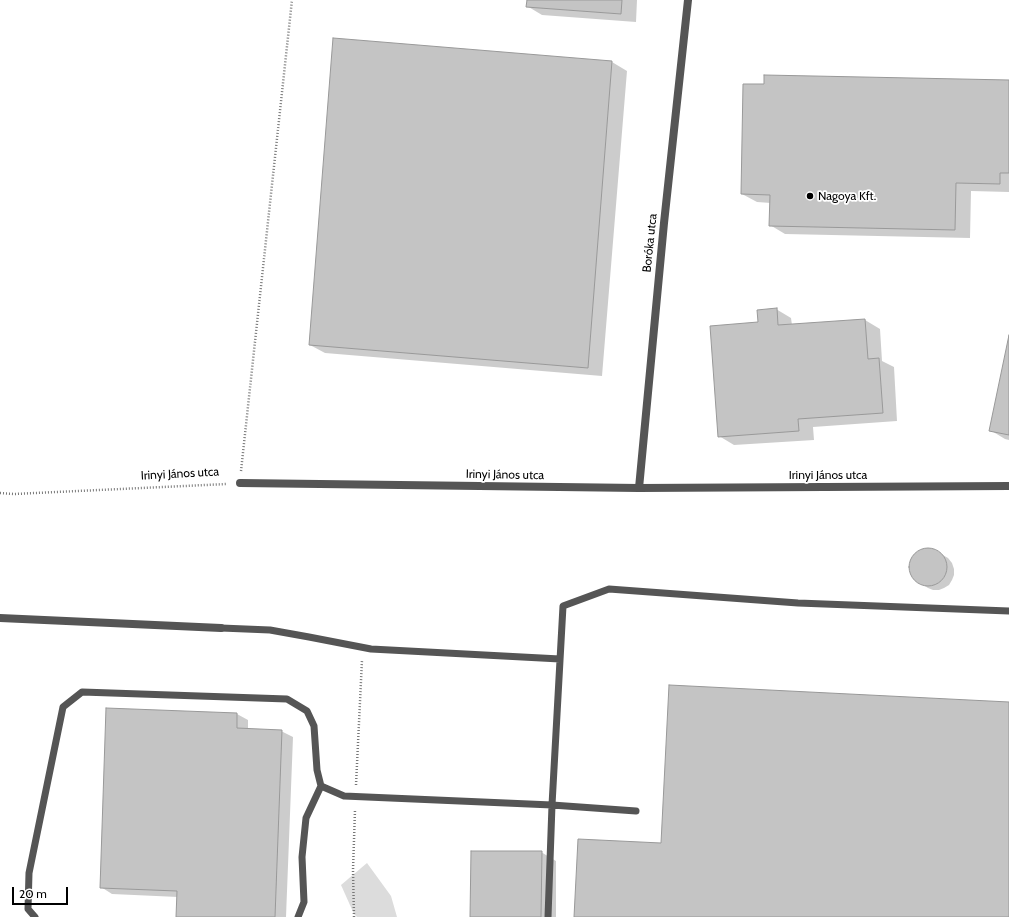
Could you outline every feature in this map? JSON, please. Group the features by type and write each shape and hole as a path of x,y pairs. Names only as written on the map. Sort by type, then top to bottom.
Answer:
{"street":[{"name":"Boróka utca","path":"639,488 664,223 688,0"},
{"name":"Irinyi János utca","path":"240,483 639,488 1009,486"},
{"path":"0,618 222,628"}],"lane":[{"path":"548,917 552,805 563,606 609,589 798,603 1009,611"},
{"path":"222,628 270,630 371,649 560,659"},
{"path":"35,917 28,909 29,872 63,707 82,692 287,699 307,711 314,726 317,770 321,786 306,818 302,857 304,902 298,917"},
{"path":"321,786 344,796 356,797 552,805 636,811"}],"path":[{"path":"240,483 292,0"},
{"name":"Irinyi János utca","path":"0,493 240,483"},
{"path":"354,917 353,870 362,647"}],"shaded area":[{"path":"367,863 391,896 397,917 357,917 354,914 341,885"}],"building":[{"path":"527,0 622,0 621,14 526,7"},
{"path":"333,38 612,61 588,368 309,345"},
{"path":"764,75 1009,80 1009,173 1000,173 1000,184 956,183 955,230 769,226 770,195 741,194 743,84 764,84"},
{"path":"777,308 778,325 865,319 868,359 879,358 883,413 798,419 799,431 718,437 710,326 758,322 757,310"},
{"path":"1009,335 1009,435 989,431"},
{"path":"928,548 938,551 944,557 947,567 944,577 938,583 928,586 918,583 912,577 909,567 912,557 918,551"},
{"path":"669,685 1009,702 1009,917 574,917 578,839 661,843"},
{"path":"106,708 237,713 237,728 282,730 275,917 176,917 177,891 100,888"},
{"path":"471,851 542,851 541,917 470,917"}],"place":[{"name":"Nagoya Kft.","path":"810,196"}]}
